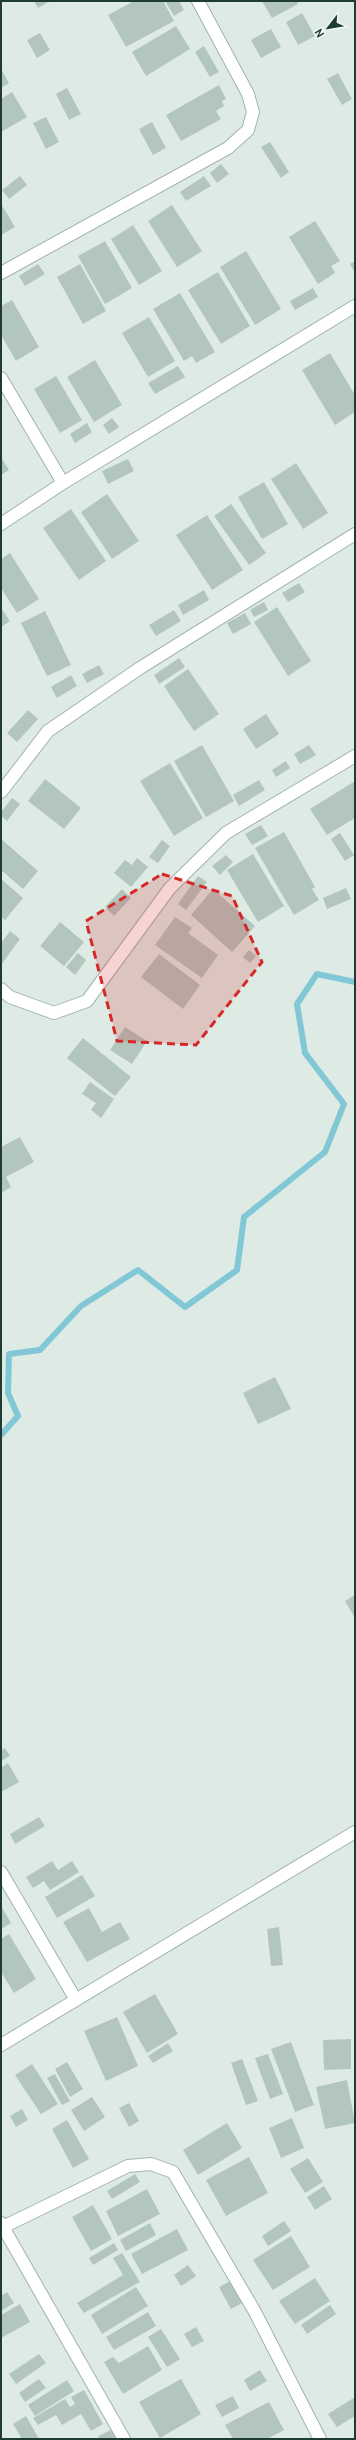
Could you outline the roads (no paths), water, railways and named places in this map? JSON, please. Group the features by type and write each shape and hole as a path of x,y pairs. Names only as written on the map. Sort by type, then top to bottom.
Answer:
{"street":[{"path":"1,273 228,148 248,130 253,112 248,94 198,1"},
{"path":"1,524 63,483 355,306"},
{"path":"1,378 63,483"},
{"path":"1,792 48,731 140,668 355,534"},
{"path":"1,989 10,997 54,1013 87,1001 170,888 226,833 355,756"},
{"path":"1,2045 355,1832"},
{"path":"1,1872 76,2000"},
{"path":"124,2439 2,2225 128,2166 151,2164 173,2172 255,2312 315,2438"}],"waterway":[{"path":"1,1435 18,1416 8,1393 9,1354 40,1350 81,1306 138,1270 185,1307 237,1270 244,1217 325,1152 344,1104 305,1053 297,1004 317,974 355,982"}]}
